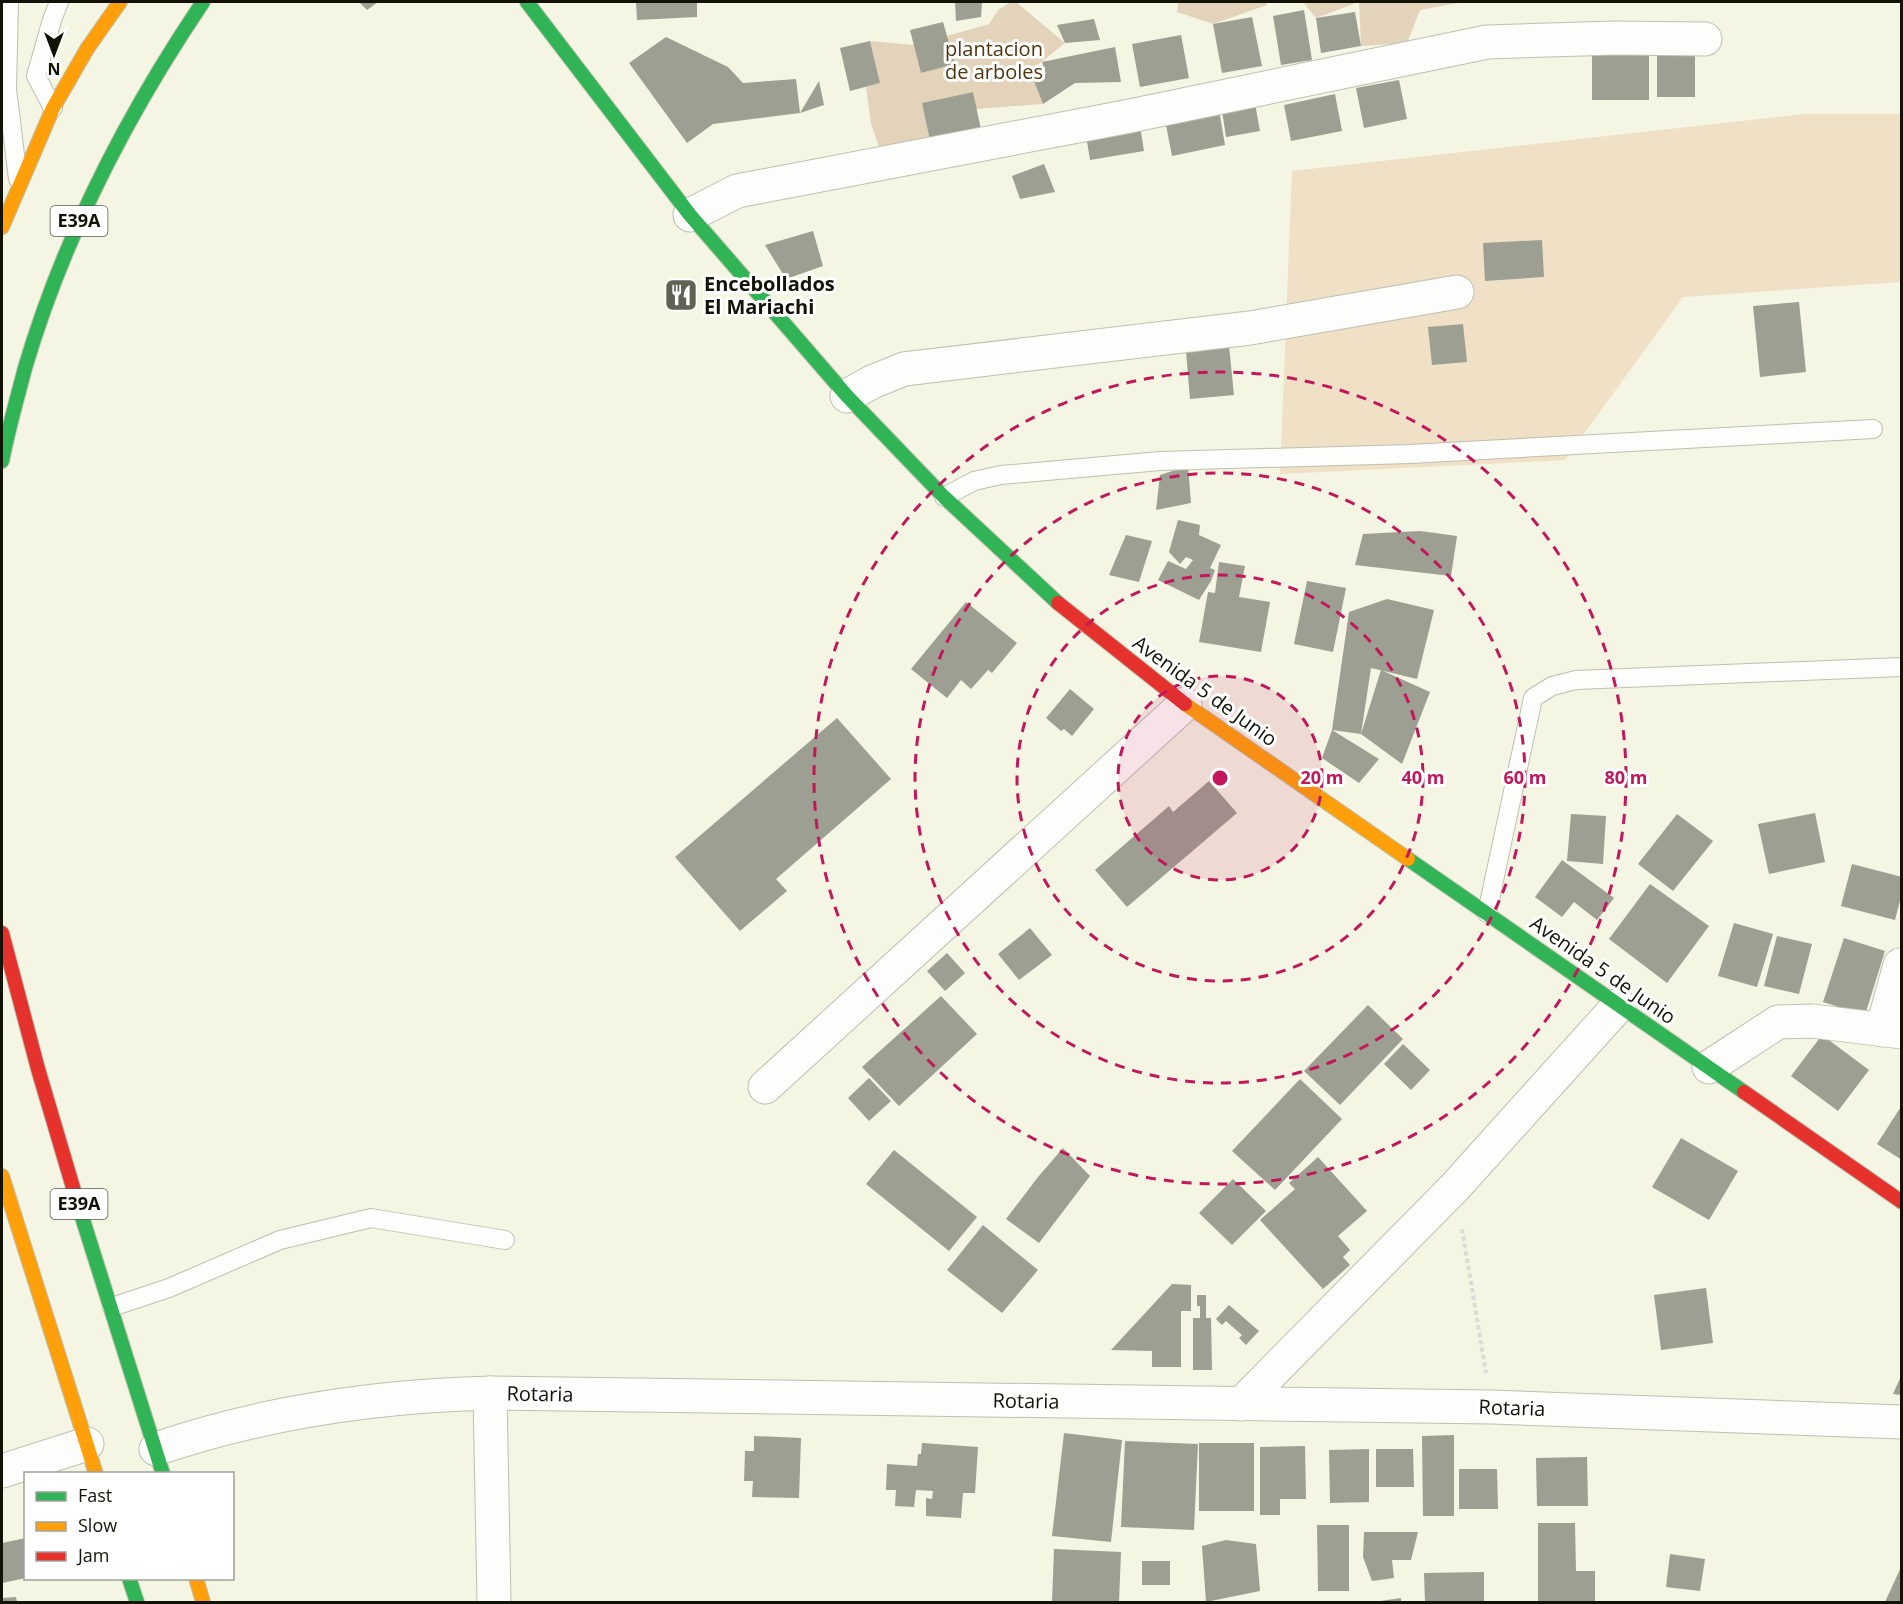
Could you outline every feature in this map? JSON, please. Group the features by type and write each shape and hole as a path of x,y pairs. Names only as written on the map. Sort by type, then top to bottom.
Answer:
{"street":[{"path":"2,227 53,108 87,49 120,2"},
{"name":"E39A","path":"2,461 31,344 64,256 96,181 138,101 171,47 203,2"},
{"path":"527,2 616,118"},
{"path":"550,10 616,118"},
{"path":"690,215 737,191 1125,117 1487,42 1615,38 1705,39"},
{"name":"Avenida 5 de Junio","path":"616,118 690,215 847,396 944,497 1066,610 1185,704 1902,1202"},
{"path":"847,396 872,382 904,369 1250,328 1457,292"},
{"path":"765,1087 1185,704"},
{"name":"E39A","path":"2,933 20,1010 46,1102 160,1461"},
{"path":"1709,1067 1778,1022 1812,1021 1892,1031 1900,965"},
{"path":"1241,1404 1455,1187 1619,1005"},
{"path":"2,1176 91,1459 2,1471"},
{"path":"490,1393 494,1602"},
{"name":"Rotaria","path":"160,1461 205,1432 258,1419 323,1407 395,1399 490,1393 1492,1407 1902,1422"},
{"path":"130,1580 137,1602"},
{"path":"197,1580 203,1602"}],"lane":[{"path":"9,2 7,88 19,183"},
{"path":"53,108 36,76 59,2"},
{"path":"944,497 974,481 1001,475 1160,461 1410,454 1873,429"},
{"path":"1486,913 1533,698 1552,686 1576,681 1902,667"},
{"path":"112,1307 169,1288 280,1240 371,1218 505,1240"}],"path":[{"path":"1455,1187 1492,1407"}],"shaded area":[{"path":"1805,114 1901,114 1901,282 1683,297 1565,460 1280,474 1292,171"}],"green space":[{"name":"plantacion de arboles","path":"1011,2 1016,2 1065,43 1030,71 1043,104 976,109 972,92 923,103 931,145 879,147 871,124 866,87 880,83 870,41 914,45 921,73 954,64 947,36 989,24 998,10"},
{"path":"1178,2 1266,2 1267,5 1213,24 1177,12"},
{"path":"1303,2 1359,2 1316,18"},
{"path":"1359,2 1464,2 1420,10 1407,43 1361,46"}],"building":[{"path":"359,2 378,2 367,10"},
{"path":"636,2 697,2 697,17 637,20"},
{"path":"955,2 982,2 981,17 956,21"},
{"path":"1304,10 1312,60 1281,65 1273,16"},
{"path":"1355,12 1361,46 1321,53 1316,18"},
{"path":"1252,17 1262,66 1222,73 1213,24"},
{"path":"1094,19 1100,40 1065,43 1057,25"},
{"path":"943,22 955,64 921,73 910,30"},
{"path":"1181,35 1189,78 1140,87 1132,44"},
{"path":"666,37 728,67 743,83 796,79 800,113 713,124 687,143 629,63"},
{"path":"870,41 880,83 850,91 840,48"},
{"path":"1115,47 1121,82 1075,83 1043,104 1030,71 1046,74 1042,62"},
{"path":"1657,50 1695,50 1695,97 1657,97"},
{"path":"1592,53 1649,53 1649,100 1592,100"},
{"path":"1399,80 1407,119 1364,128 1356,88"},
{"path":"819,81 824,105 800,113"},
{"path":"973,92 982,134 931,145 922,103"},
{"path":"1335,94 1342,131 1291,141 1284,105"},
{"path":"1254,98 1260,131 1226,137 1221,104"},
{"path":"1219,110 1225,145 1172,156 1165,120"},
{"path":"1140,126 1144,151 1090,160 1086,135"},
{"path":"1044,164 1055,192 1020,199 1012,176"},
{"path":"813,231 823,266 786,279 765,245"},
{"path":"1542,240 1544,277 1485,281 1483,243"},
{"path":"1799,302 1806,372 1760,377 1753,306"},
{"path":"1463,324 1467,362 1432,365 1428,327"},
{"path":"1228,336 1234,395 1190,399 1185,340"},
{"path":"1188,466 1191,503 1156,510 1160,475"},
{"path":"1178,520 1200,525 1199,535 1221,545 1210,568 1215,570 1211,581 1199,600 1158,580 1168,561 1186,569 1193,560 1186,557 1180,564 1169,552"},
{"path":"1420,531 1457,536 1451,576 1355,565 1363,534"},
{"path":"1126,535 1152,541 1139,582 1109,575"},
{"path":"1219,562 1245,566 1239,597 1270,602 1261,652 1199,642 1208,592 1215,593"},
{"path":"1307,581 1346,588 1333,652 1294,644"},
{"path":"1387,599 1434,610 1417,679 1371,668 1361,734 1332,730 1349,612"},
{"path":"966,602 1017,643 992,673 988,670 971,689 961,680 947,698 911,669"},
{"path":"1381,670 1430,692 1402,764 1361,734"},
{"path":"1070,689 1094,709 1072,736 1064,729 1061,731 1046,718"},
{"path":"837,718 891,779 776,879 787,891 740,931 675,857"},
{"path":"1332,730 1379,759 1359,783 1322,758"},
{"path":"1209,781 1237,813 1127,907 1095,870 1169,806 1173,812"},
{"path":"1815,813 1825,862 1769,874 1758,824"},
{"path":"1571,814 1606,816 1603,864 1567,861"},
{"path":"1677,814 1713,841 1673,891 1638,864"},
{"path":"1562,860 1614,898 1597,920 1574,902 1562,917 1535,897"},
{"path":"1852,864 1902,877 1902,893 1895,920 1841,906"},
{"path":"1650,884 1709,926 1667,983 1609,939"},
{"path":"1734,923 1773,934 1757,987 1718,976"},
{"path":"1030,928 1052,955 1019,980 998,954"},
{"path":"1777,936 1812,944 1799,994 1764,986"},
{"path":"1844,938 1885,951 1865,1015 1823,1002"},
{"path":"947,953 965,973 945,991 927,971"},
{"path":"941,996 977,1034 899,1106 862,1067"},
{"path":"1368,1005 1403,1039 1340,1105 1304,1071"},
{"path":"1822,1035 1869,1070 1838,1111 1791,1076"},
{"path":"1403,1044 1430,1070 1411,1090 1384,1064"},
{"path":"869,1078 891,1101 869,1121 848,1098"},
{"path":"1300,1079 1342,1119 1275,1190 1232,1151"},
{"path":"1902,1105 1902,1160 1877,1144"},
{"path":"1681,1138 1738,1171 1709,1220 1652,1187"},
{"path":"1063,1148 1090,1176 1039,1243 1006,1219"},
{"path":"894,1150 977,1217 949,1251 866,1184"},
{"path":"1318,1157 1367,1211 1338,1236 1350,1250 1343,1257 1350,1265 1323,1289 1260,1220 1295,1189 1289,1183"},
{"path":"1233,1179 1266,1211 1232,1245 1199,1213"},
{"path":"983,1225 1038,1270 1002,1313 947,1270"},
{"path":"1172,1284 1191,1285 1191,1311 1181,1311 1181,1367 1152,1367 1152,1351 1111,1350"},
{"path":"1706,1288 1713,1343 1661,1350 1654,1295"},
{"path":"1197,1295 1206,1295 1206,1318 1211,1318 1212,1370 1193,1370 1193,1318 1200,1318"},
{"path":"1229,1305 1259,1331 1246,1345 1239,1338 1242,1335 1226,1321 1222,1325 1216,1319"},
{"path":"1902,1374 1902,1395 1893,1394"},
{"path":"1064,1433 1122,1440 1111,1542 1052,1536"},
{"path":"1454,1435 1454,1516 1423,1516 1422,1436"},
{"path":"754,1436 801,1438 799,1498 752,1497 753,1481 744,1481 745,1451 754,1451"},
{"path":"1125,1441 1198,1444 1194,1530 1121,1527"},
{"path":"922,1443 978,1447 975,1493 963,1493 961,1518 926,1516 926,1498 932,1499 933,1491 916,1490 914,1507 895,1506 896,1490 886,1490 887,1464 917,1466"},
{"path":"1199,1443 1254,1443 1254,1511 1199,1511"},
{"path":"1305,1446 1306,1499 1280,1499 1280,1515 1260,1515 1260,1447"},
{"path":"1369,1449 1369,1502 1330,1503 1329,1450"},
{"path":"1376,1449 1413,1449 1414,1487 1376,1487"},
{"path":"1587,1457 1588,1506 1537,1506 1536,1458"},
{"path":"1459,1469 1497,1469 1498,1509 1459,1509"},
{"path":"1538,1523 1575,1523 1576,1571 1595,1571 1595,1602 1538,1602"},
{"path":"1317,1525 1349,1525 1349,1591 1318,1591"},
{"path":"1364,1532 1418,1532 1411,1560 1392,1560 1394,1578 1372,1581 1363,1557"},
{"path":"24,1538 24,1578 2,1583 2,1543"},
{"path":"1226,1540 1256,1544 1260,1591 1206,1602 1202,1546"},
{"path":"1054,1549 1121,1552 1119,1602 1052,1602"},
{"path":"1670,1554 1705,1559 1700,1591 1666,1587"},
{"path":"1142,1561 1170,1561 1170,1585 1142,1585"},
{"path":"1902,1565 1902,1602 1885,1602"},
{"path":"1484,1572 1484,1602 1425,1602 1424,1573"},
{"path":"16,1597 17,1602 2,1602 2,1598"},
{"path":"1401,1598 1401,1602 1380,1602 1380,1601"}],"traffic: fast":[{"path":"2,461 25,368 58,271 78,224 123,133 203,2"},
{"path":"527,2 690,215 847,396 944,497 1058,603"},
{"path":"1408,859 1744,1092"},
{"path":"77,1201 162,1472"},
{"path":"130,1580 137,1602"}],"traffic: slow":[{"path":"2,227 53,108 87,49 120,2"},
{"path":"1185,704 1408,859"},
{"path":"2,1176 95,1472"},
{"path":"197,1580 203,1602"}],"traffic: jam":[{"path":"1058,603 1185,704"},
{"path":"2,933 38,1069 77,1201"},
{"path":"1744,1092 1902,1202"}],"place":[{"name":"Encebollados El Mariachi","path":"681,295"}]}
